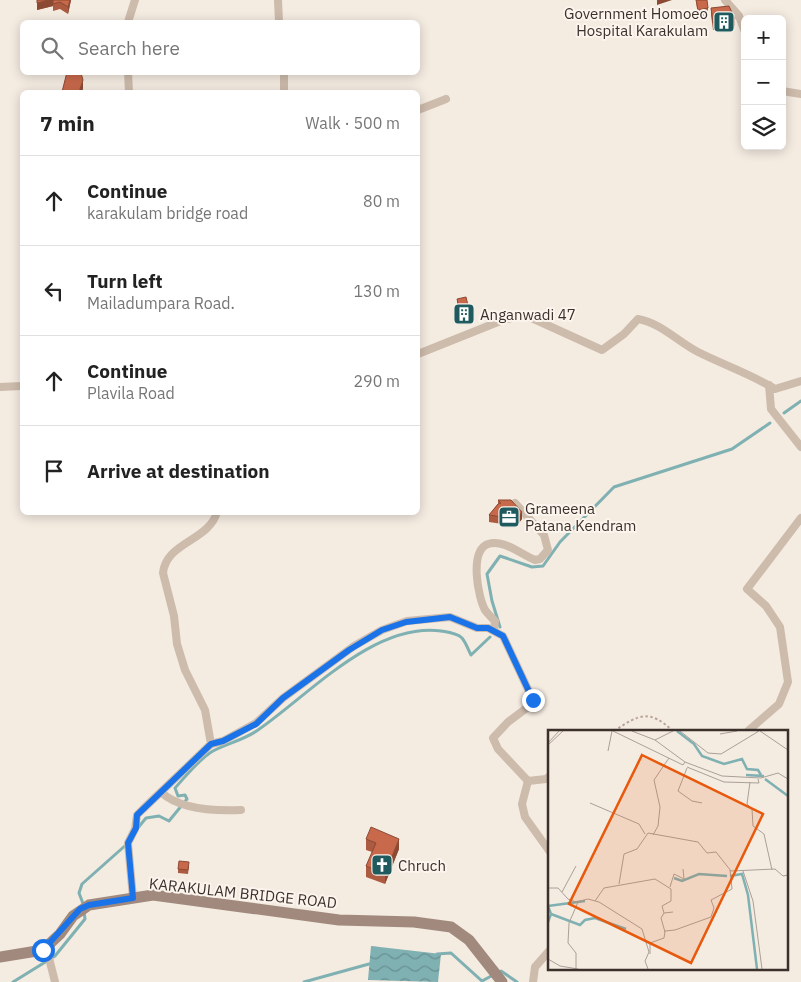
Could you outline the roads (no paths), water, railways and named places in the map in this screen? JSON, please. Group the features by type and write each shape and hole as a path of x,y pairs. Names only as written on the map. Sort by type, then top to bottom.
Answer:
{"main road":[{"name":"KARAKULAM BRIDGE ROAD","path":"43,950 84,907 153,895 339,920 414,922 451,927 469,940 501,980"},
{"path":"0,957 43,950"}],"street":[{"path":"129,20 135,0"},
{"path":"278,0 279,20"},
{"path":"725,0 739,16 741,21"},
{"path":"128,75 129,90"},
{"path":"284,75 284,90"},
{"path":"786,92 801,94"},
{"path":"420,109 446,99"},
{"path":"420,353 502,320 525,315 602,350 624,334 638,319 649,320 698,352 775,389 801,381"},
{"path":"769,385 771,409 801,447"},
{"path":"0,387 20,386"},
{"path":"494,631 495,621 485,610 478,585 477,563 480,550 488,544 501,544 535,560 540,559 548,550 544,535 515,503"},
{"path":"211,744 205,710 185,670 177,644 174,616 163,572 174,551 202,532 214,521 216,515"},
{"path":"749,730 780,704 788,682 780,627 766,606 747,589 801,518"},
{"path":"133,898 128,843 136,828 137,815 211,744 223,741 256,724 283,698 349,650 382,630 406,622 450,617 470,626 494,631 503,636 533,700 532,704 508,722 493,738 498,749 528,781"},
{"path":"528,781 548,778"},
{"path":"528,781 522,804 525,817 548,849"},
{"path":"162,793 170,800 215,811 241,810"},
{"path":"43,950 49,958 55,982"},
{"path":"533,982 535,967 548,952"}],"water":[{"path":"371,946 441,954 438,982 368,980"}],"waterway":[{"path":"784,413 801,401"},
{"path":"500,627 492,601 487,574 500,556 532,567 543,566 560,542 614,487 732,449 770,423"},
{"path":"137,829 146,818 159,816 169,821 187,799 185,795 178,796 175,788 208,754 258,730 321,681 367,649 391,638 416,631 441,631 460,636 471,655 490,637"},
{"path":"84,906 79,893 82,884 127,844"},
{"path":"13,982 55,956 85,919 84,912"},
{"path":"437,954 451,953 482,981 493,975"},
{"path":"304,982 369,964"},
{"path":"499,972 501,971 517,982"}],"place":[{"name":"Government Homoeo Hospital Karakulam","path":"724,22"},
{"name":"Anganwadi 47","path":"464,314"},
{"name":"Grameena Patana Kendram","path":"509,517"},
{"name":"Chruch","path":"382,865"}]}
